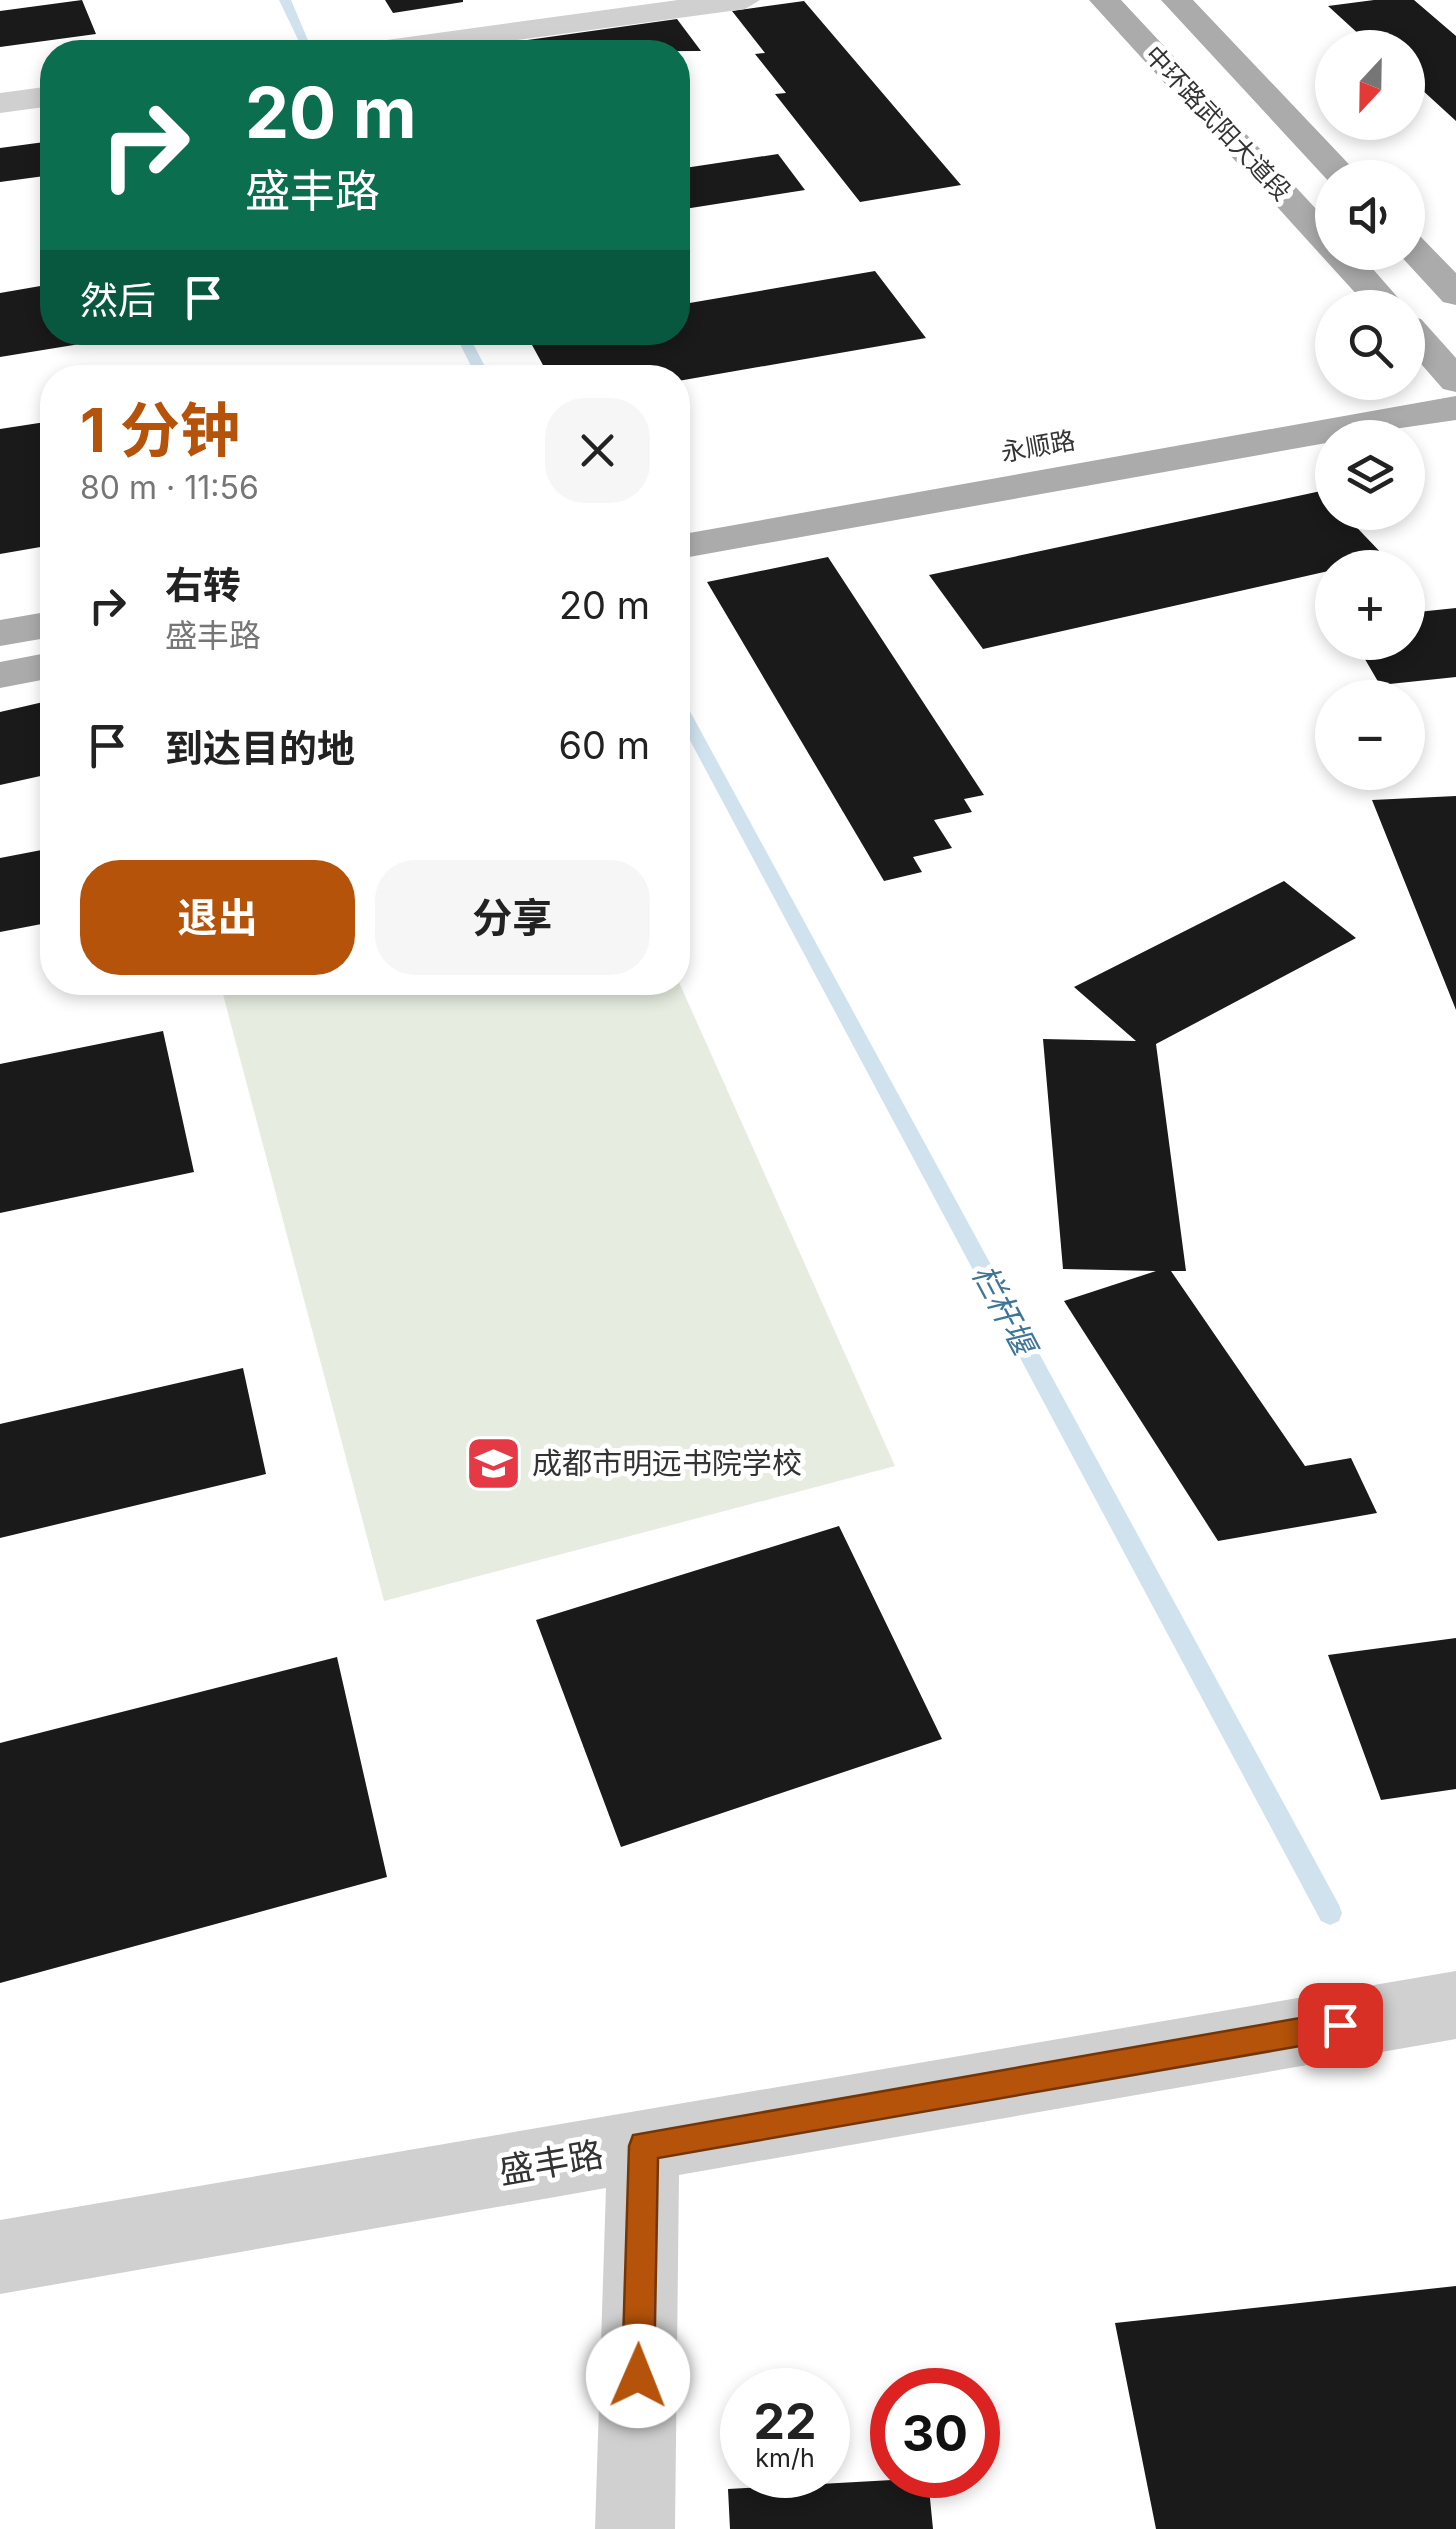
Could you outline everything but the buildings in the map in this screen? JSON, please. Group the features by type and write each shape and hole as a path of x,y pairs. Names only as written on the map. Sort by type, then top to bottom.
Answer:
{"main road":[{"name":"中环路武阳大道段","path":"1104,0 1315,228"},
{"name":"中环路武阳大道段","path":"1176,0 1328,160"},
{"path":"1425,261 1456,294"},
{"path":"1354,270 1373,290"},
{"path":"1425,348 1455,384"},
{"path":"1425,382 1455,384"},
{"path":"690,544 1455,384"},
{"name":"永顺路","path":"690,508 1315,397"},
{"path":"0,634 40,626"},
{"path":"0,675 40,667"}],"street":[{"path":"453,40 745,0"},
{"path":"0,103 40,98"},
{"name":"盛丰路","path":"0,2257 1456,2005"},
{"path":"635,2529 644,2146"}],"shaded area":[{"path":"223,995 685,995 895,1466 384,1601"}],"waterway":[{"name":"栏杆堰","path":"285,0 304,40"},
{"name":"栏杆堰","path":"467,345 477,365"},
{"name":"栏杆堰","path":"690,726 1330,1913"}],"place":[{"name":"成都市明远书院学校","path":"493,1463"}],"route":[{"path":"638,2376 644,2146 1340,2025"}]}
